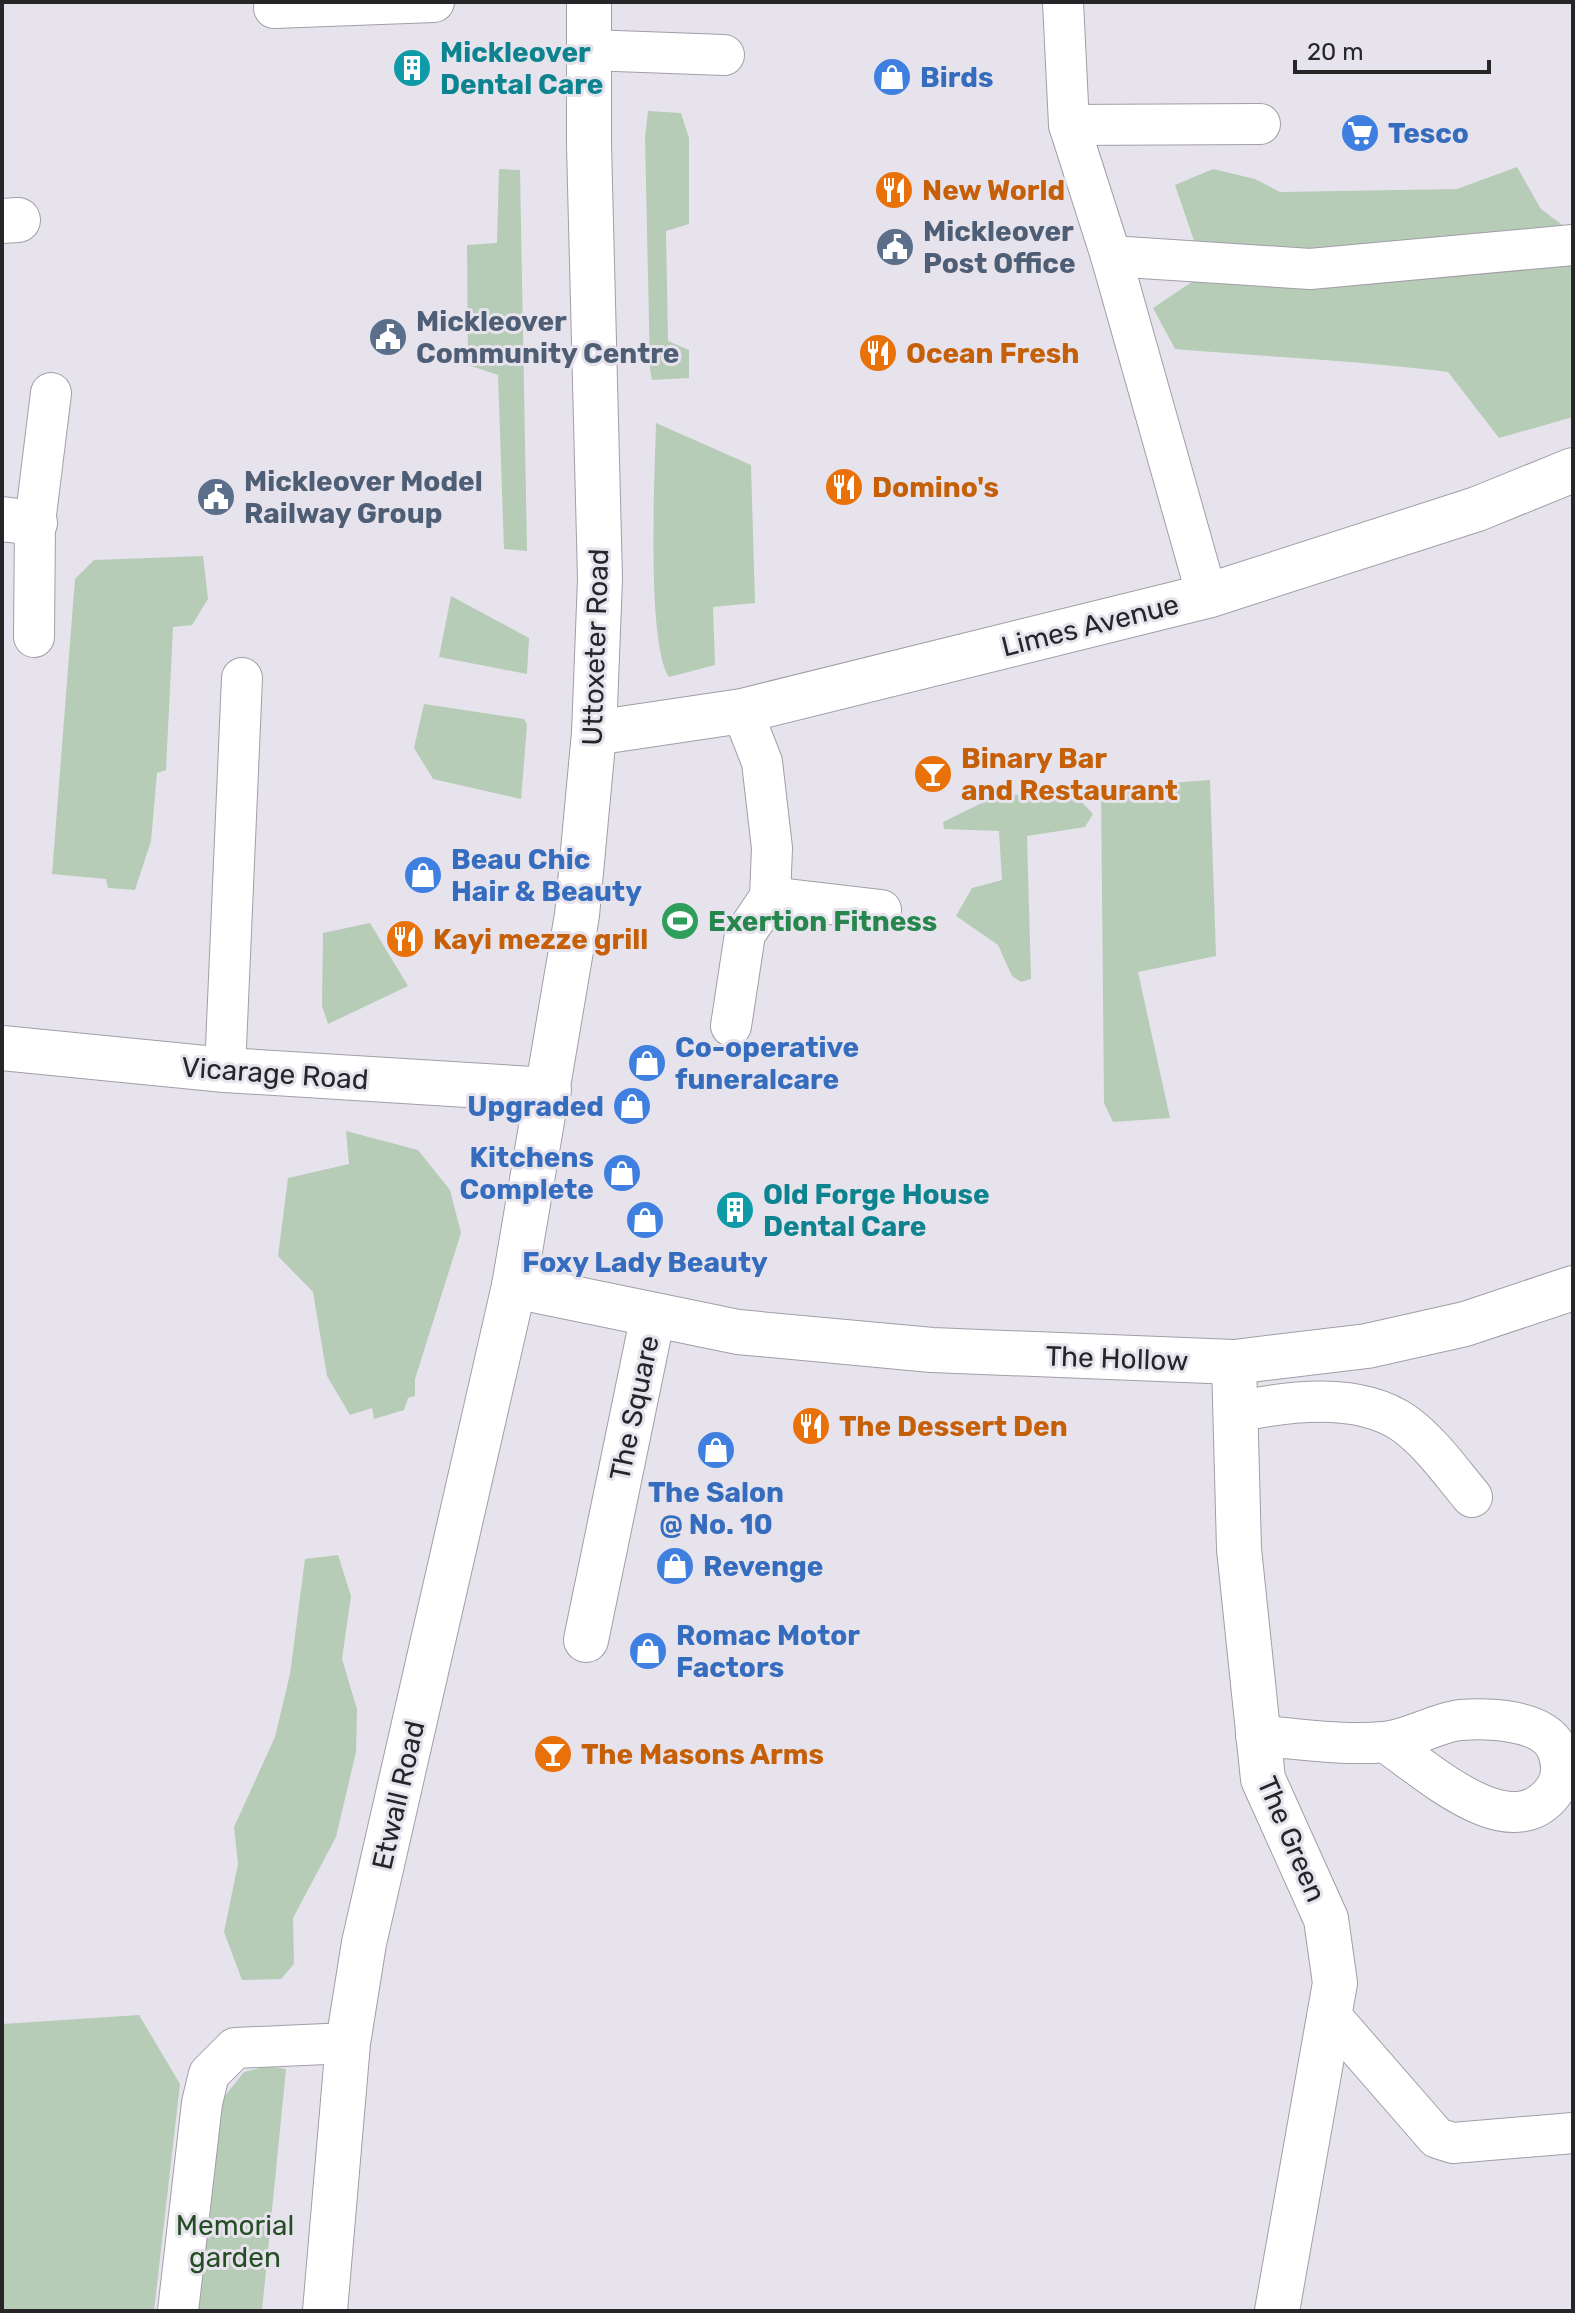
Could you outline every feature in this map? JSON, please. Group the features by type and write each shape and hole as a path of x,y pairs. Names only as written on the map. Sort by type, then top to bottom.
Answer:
{"street":[{"name":"Uttoxeter Road","path":"514,1286 577,915 594,733 600,579 589,2"},
{"name":"Limes Avenue","path":"594,733 742,711 1207,596 1477,509 1573,470"},
{"name":"Vicarage Road","path":"2,1048 225,1070 549,1090"},
{"name":"The Square","path":"514,1286 653,1315 586,1640"},
{"name":"Etwall Road","path":"325,2311 348,2043 364,1943 514,1286"},
{"name":"The Hollow","path":"653,1315 738,1332 932,1350 1234,1362 1395,1339 1465,1324 1573,1288"},
{"name":"The Green","path":"1234,1362 1239,1549 1256,1736 1263,1779 1326,1919 1335,1983 1277,2311"}],"lane":[{"path":"274,8 434,2"},
{"path":"1063,2 1069,125 1111,256 1207,596"},
{"path":"589,50 724,55"},
{"path":"1069,125 1260,124"},
{"path":"1111,256 1310,269 1573,245"},
{"path":"34,637 19,521 51,393"},
{"path":"225,1070 242,678"},
{"path":"731,1026 745,934 770,897 772,848 762,762 742,711"},
{"path":"770,897 881,910"},
{"path":"1236,1412 1293,1403 1324,1402 1375,1409 1404,1423 1432,1449 1472,1497"},
{"path":"1256,1736 1385,1742"},
{"path":"1329,2014 1437,2138 1453,2143 1573,2133"},
{"path":"178,2311 202,2103 209,2074 235,2048 348,2043"}],"green space":[{"path":"648,111 681,113 689,138 689,224 666,231 668,341 689,350 689,378 652,380 650,369 645,137"},
{"path":"1517,167 1541,209 1573,233 1573,417 1499,438 1448,372 1175,349 1153,308 1205,273 1175,185 1213,169 1255,179 1280,192 1457,189"},
{"path":"499,169 520,170 527,551 504,549 498,375 468,365 467,245 497,243"},
{"path":"656,423 751,465 755,603 713,607 715,665 669,677 657,630 655,595"},
{"path":"203,556 208,599 192,625 173,627 166,770 157,773 151,841 135,890 108,888 106,879 52,874 75,579 94,560"},
{"path":"451,596 529,638 527,674 439,657"},
{"path":"424,704 524,719 527,725 521,799 433,779 414,748"},
{"path":"1210,780 1216,956 1138,972 1170,1118 1113,1122 1104,1103 1101,788"},
{"path":"1070,790 1093,814 1085,827 1027,836 1031,979 1021,982 1012,976 998,945 956,916 972,888 1002,880 999,831 944,829 943,822 994,797"},
{"path":"370,923 408,986 328,1024 322,1006 323,933"},
{"path":"346,1131 418,1150 450,1190 461,1233 415,1379 415,1396 408,1398 404,1410 374,1419 372,1408 350,1415 327,1376 313,1292 278,1256 288,1178 349,1164"},
{"path":"338,1555 351,1596 342,1659 357,1709 356,1752 336,1837 293,1918 294,1964 281,1979 242,1980 224,1932 238,1864 234,1827 275,1737 290,1674 305,1559"},
{"path":"139,2015 180,2084 154,2311 2,2311 2,2024"},
{"name":"Memorial garden","path":"268,2066 286,2069 262,2311 193,2311 216,2107 244,2072"}],"place":[{"name":"Mickleover Dental Care","path":"412,68"},
{"name":"Birds","path":"892,77"},
{"name":"Tesco","path":"1360,133"},
{"name":"New World","path":"894,190"},
{"name":"Mickleover Post Office","path":"895,247"},
{"name":"Mickleover Community Centre","path":"388,337"},
{"name":"Ocean Fresh","path":"878,353"},
{"name":"Domino's","path":"844,487"},
{"name":"Mickleover Model Railway Group","path":"216,497"},
{"name":"Binary Bar and Restaurant","path":"933,774"},
{"name":"Beau Chic Hair & Beauty","path":"423,875"},
{"name":"Exertion Fitness","path":"680,921"},
{"name":"Kayi mezze grill","path":"405,939"},
{"name":"Co-operative funeralcare","path":"647,1063"},
{"name":"Upgraded","path":"632,1106"},
{"name":"Kitchens Complete","path":"622,1173"},
{"name":"Old Forge House Dental Care","path":"735,1210"},
{"name":"Foxy Lady Beauty","path":"645,1220"},
{"name":"The Dessert Den","path":"811,1426"},
{"name":"The Salon @ No. 10","path":"716,1450"},
{"name":"Revenge","path":"675,1566"},
{"name":"Romac Motor Factors","path":"648,1651"},
{"name":"The Masons Arms","path":"553,1754"}]}
